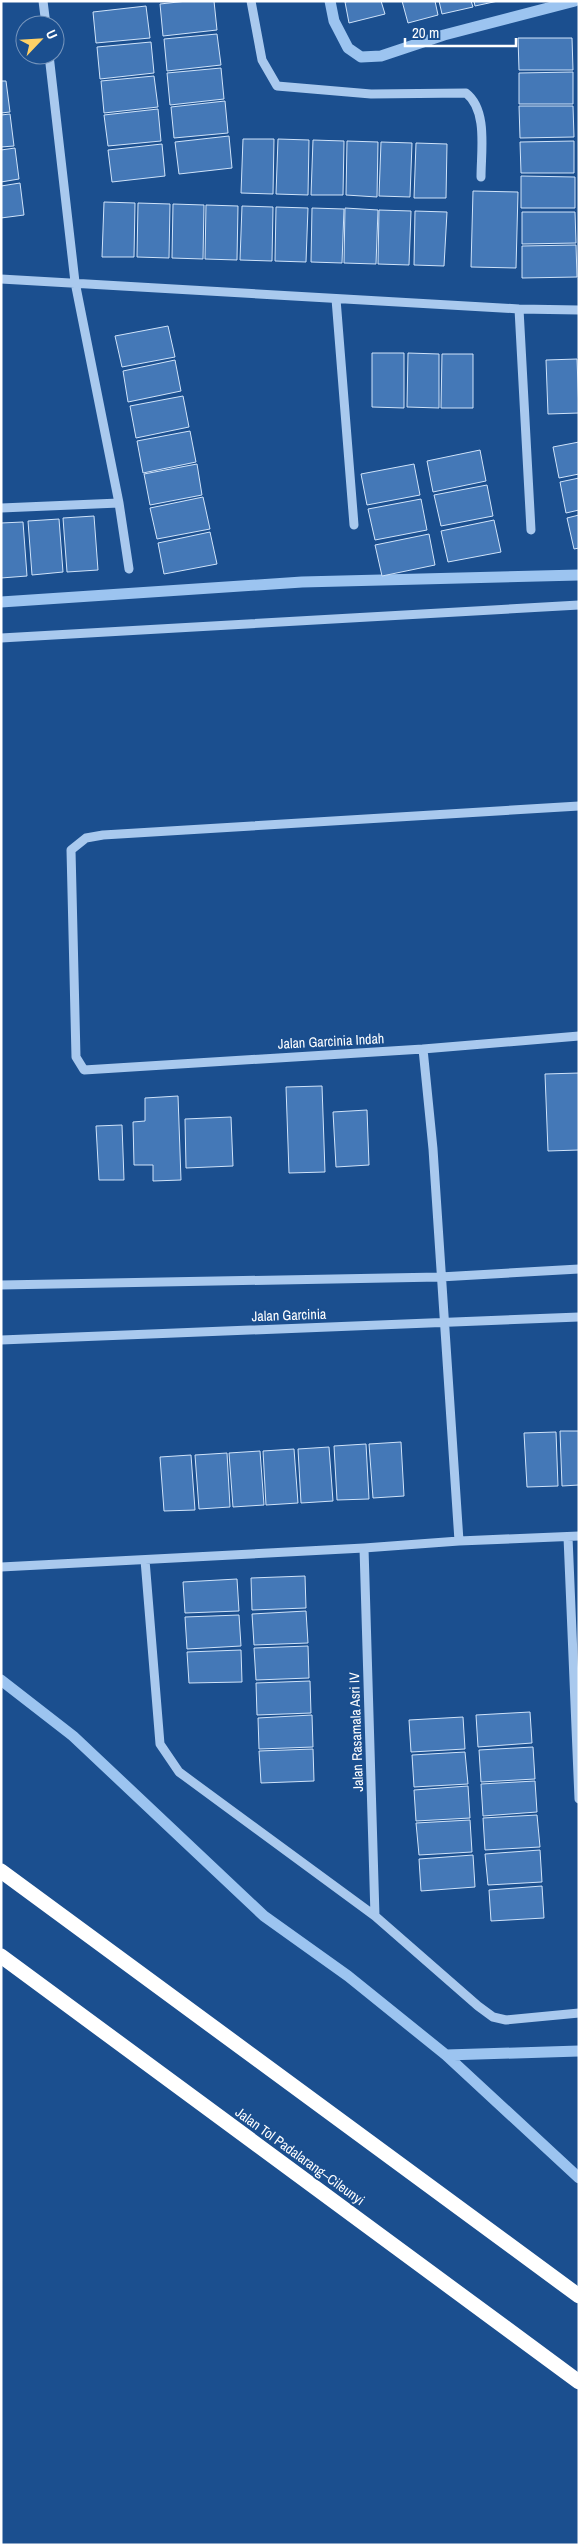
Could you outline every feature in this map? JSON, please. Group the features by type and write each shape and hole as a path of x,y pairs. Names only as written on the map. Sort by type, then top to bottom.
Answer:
{"highway":[{"path":"1,1872 579,2296"},
{"name":"Jalan Tol Padalarang–Cileunyi","path":"1,1956 579,2382"}],"street":[{"path":"43,1 45,15"},
{"path":"251,1 262,60 277,86 371,94 466,93 475,100 480,115 482,177"},
{"path":"50,65 74,282 119,503 129,570"},
{"path":"1,279 519,309 579,310"},
{"path":"336,299 354,525"},
{"path":"519,309 532,530"},
{"path":"1,508 119,503"},
{"path":"1,638 579,606"},
{"name":"Jalan Garcinia Indah","path":"579,806 86,838 71,850 76,1057 84,1070 423,1049 579,1036"},
{"path":"423,1049 433,1149 459,1541"},
{"path":"1,1285 440,1277 579,1269"},
{"name":"Jalan Garcinia","path":"1,1340 579,1317"},
{"path":"568,1536 579,1799"},
{"path":"1,1567 579,1536"},
{"name":"Jalan Rasamala Asri IV","path":"364,1548 375,1916"},
{"path":"145,1560 160,1744 179,1772 375,1916 493,2017 506,2020 579,2013"}],"building":[{"path":"214,1 217,30 163,36 160,4"},
{"path":"381,1 385,14 349,23 345,2"},
{"path":"402,1 435,1 438,15 408,23"},
{"path":"439,1 471,1 473,7 442,14"},
{"path":"474,1 498,1 475,6"},
{"path":"146,6 150,38 96,43 93,12"},
{"path":"217,34 221,65 167,71 164,39"},
{"path":"518,38 572,38 573,70 519,70"},
{"path":"151,42 154,73 100,79 97,47"},
{"path":"221,68 224,99 170,105 167,73"},
{"path":"573,72 573,104 519,104 519,73"},
{"path":"154,76 158,107 104,113 101,81"},
{"path":"1,81 6,81 10,112 1,113"},
{"path":"225,101 228,133 174,138 171,107"},
{"path":"519,106 573,106 574,137 520,138"},
{"path":"158,109 161,141 108,146 104,115"},
{"path":"10,114 14,146 1,147 1,115"},
{"path":"229,136 232,168 179,174 175,142"},
{"path":"243,139 274,139 273,194 241,193"},
{"path":"278,139 309,140 308,195 276,194"},
{"path":"313,140 344,141 343,195 311,195"},
{"path":"347,141 378,142 377,197 346,195"},
{"path":"574,141 574,173 521,173 520,142"},
{"path":"381,142 412,143 410,197 379,196"},
{"path":"416,143 447,144 446,198 414,198"},
{"path":"162,144 165,176 112,182 108,150"},
{"path":"15,148 19,179 1,182 1,150"},
{"path":"521,176 575,177 575,208 521,208"},
{"path":"20,183 24,215 1,218 1,186"},
{"path":"473,191 518,192 516,268 471,267"},
{"path":"104,202 135,203 134,257 102,257"},
{"path":"138,203 170,204 169,258 137,257"},
{"path":"173,204 204,205 203,259 172,258"},
{"path":"206,205 238,206 237,260 205,259"},
{"path":"242,206 273,207 272,261 240,260"},
{"path":"276,207 308,208 306,262 275,261"},
{"path":"312,208 344,209 342,263 311,262"},
{"path":"345,208 378,210 376,264 344,263"},
{"path":"379,210 411,211 409,265 378,264"},
{"path":"415,211 447,212 444,266 414,265"},
{"path":"522,212 575,212 576,243 522,244"},
{"path":"576,245 577,277 522,278 522,246"},
{"path":"168,326 175,357 122,367 115,336"},
{"path":"372,353 404,353 404,408 372,407"},
{"path":"408,353 439,354 439,408 407,407"},
{"path":"442,354 473,354 473,408 441,408"},
{"path":"577,359 579,413 548,414 546,360"},
{"path":"175,360 181,391 128,402 123,371"},
{"path":"183,396 189,427 136,438 130,406"},
{"path":"190,431 196,462 143,473 137,441"},
{"path":"579,442 579,474 559,478 553,447"},
{"path":"480,450 486,481 433,492 427,461"},
{"path":"197,464 202,495 150,505 144,474"},
{"path":"414,464 420,495 367,505 361,474"},
{"path":"579,478 579,510 566,513 560,482"},
{"path":"487,485 493,516 441,526 434,495"},
{"path":"203,497 210,529 157,539 150,508"},
{"path":"421,499 427,530 375,540 368,509"},
{"path":"579,515 579,548 574,549 567,518"},
{"path":"94,516 98,570 67,572 63,518"},
{"path":"59,519 63,572 32,575 28,521"},
{"path":"494,520 501,552 448,562 441,531"},
{"path":"23,522 27,576 1,578 1,523"},
{"path":"210,532 217,564 164,574 158,543"},
{"path":"429,534 435,565 382,576 375,545"},
{"path":"579,1073 579,1150 548,1151 545,1074"},
{"path":"322,1086 325,1172 289,1173 286,1087"},
{"path":"178,1096 181,1180 153,1181 153,1165 134,1165 133,1122 145,1121 145,1098"},
{"path":"367,1110 369,1165 336,1167 333,1112"},
{"path":"231,1117 233,1166 186,1168 185,1119"},
{"path":"122,1125 124,1180 99,1180 96,1126"},
{"path":"560,1431 579,1431 579,1485 562,1486"},
{"path":"556,1432 558,1486 527,1487 524,1433"},
{"path":"401,1442 404,1496 373,1498 369,1444"},
{"path":"366,1444 369,1499 337,1500 334,1446"},
{"path":"329,1447 333,1501 301,1503 298,1449"},
{"path":"294,1449 298,1503 266,1505 263,1451"},
{"path":"260,1451 264,1505 233,1507 229,1453"},
{"path":"227,1453 230,1507 199,1509 195,1455"},
{"path":"191,1455 195,1510 164,1511 160,1457"},
{"path":"305,1576 306,1608 252,1610 251,1578"},
{"path":"237,1579 239,1611 185,1613 183,1582"},
{"path":"306,1611 308,1643 254,1645 252,1614"},
{"path":"239,1615 241,1646 187,1649 185,1617"},
{"path":"308,1646 309,1678 256,1680 254,1648"},
{"path":"241,1650 242,1682 189,1683 187,1652"},
{"path":"310,1681 311,1713 257,1715 256,1683"},
{"path":"530,1712 532,1743 478,1747 476,1715"},
{"path":"312,1715 313,1747 259,1749 258,1718"},
{"path":"463,1717 465,1749 411,1752 409,1720"},
{"path":"533,1747 535,1779 481,1782 479,1750"},
{"path":"313,1749 314,1781 261,1783 259,1751"},
{"path":"465,1752 468,1784 414,1787 412,1755"},
{"path":"535,1781 537,1812 483,1816 481,1784"},
{"path":"468,1786 470,1818 416,1821 414,1790"},
{"path":"537,1815 540,1847 485,1850 483,1818"},
{"path":"470,1820 472,1852 419,1855 416,1823"},
{"path":"540,1850 542,1882 488,1885 485,1854"},
{"path":"473,1855 475,1887 421,1891 419,1859"},
{"path":"542,1886 544,1918 491,1921 489,1890"}],"waterway":[{"path":"330,1 334,21 348,48 361,57 381,56 444,35 575,1"},
{"path":"1,602 302,582 579,575"},
{"path":"1,1680 73,1736 264,1916 348,1976 446,2055 579,2178"},
{"path":"446,2055 579,2051"}]}
